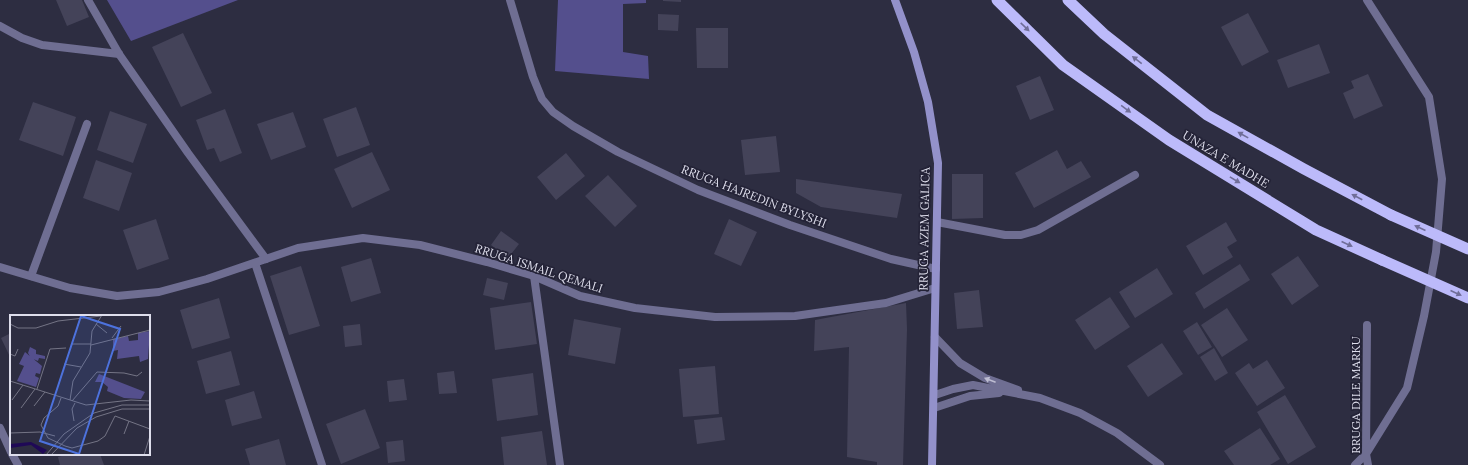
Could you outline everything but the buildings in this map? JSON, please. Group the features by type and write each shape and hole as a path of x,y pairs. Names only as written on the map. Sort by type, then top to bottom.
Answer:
{"highway":[{"name":"UNAZA E MADHE","path":"997,0 1063,65 1168,140 1316,230 1468,298"},
{"path":"1068,0 1104,34 1207,115 1391,215 1468,249"}],"main road":[{"name":"RRUGA AZEM GALICA","path":"895,0 914,52 928,102 938,163 932,465"}],"street":[{"path":"88,0 120,54 188,153 266,259"},
{"name":"RRUGA HAJREDIN BYLYSHI","path":"510,0 533,77 542,99 553,112 573,126 618,152 698,190 790,225 891,259 936,269"},
{"path":"1355,465 1366,454 1407,388 1424,316 1436,252 1442,179 1429,97 1367,0"},
{"path":"0,26 22,38 42,45 120,54"},
{"path":"31,276 87,124"},
{"path":"937,222 1005,235 1021,235 1038,230 1135,176"},
{"name":"RRUGA ISMAIL QEMALI","path":"0,267 70,288 117,296 159,292 206,279 298,248 363,238 420,245 487,262 534,276 580,296 635,308 715,317 795,316 886,303 935,288"},
{"path":"255,263 322,465"},
{"path":"534,276 560,465"},
{"name":"RRUGA DILE MARKU","path":"1367,325 1366,454 1368,465"},
{"path":"935,337 960,363 985,378 1080,413 1117,433 1160,465"},
{"path":"934,396 953,389 973,385 1040,398"},
{"path":"934,408 970,396 1006,392"},
{"path":"0,428 3,443 10,452"},
{"path":"12,455 18,465"}],"shaded area":[{"path":"107,0 238,0 131,41"},
{"path":"558,0 646,0 646,3 623,4 623,52 648,56 649,79 555,71"}]}
